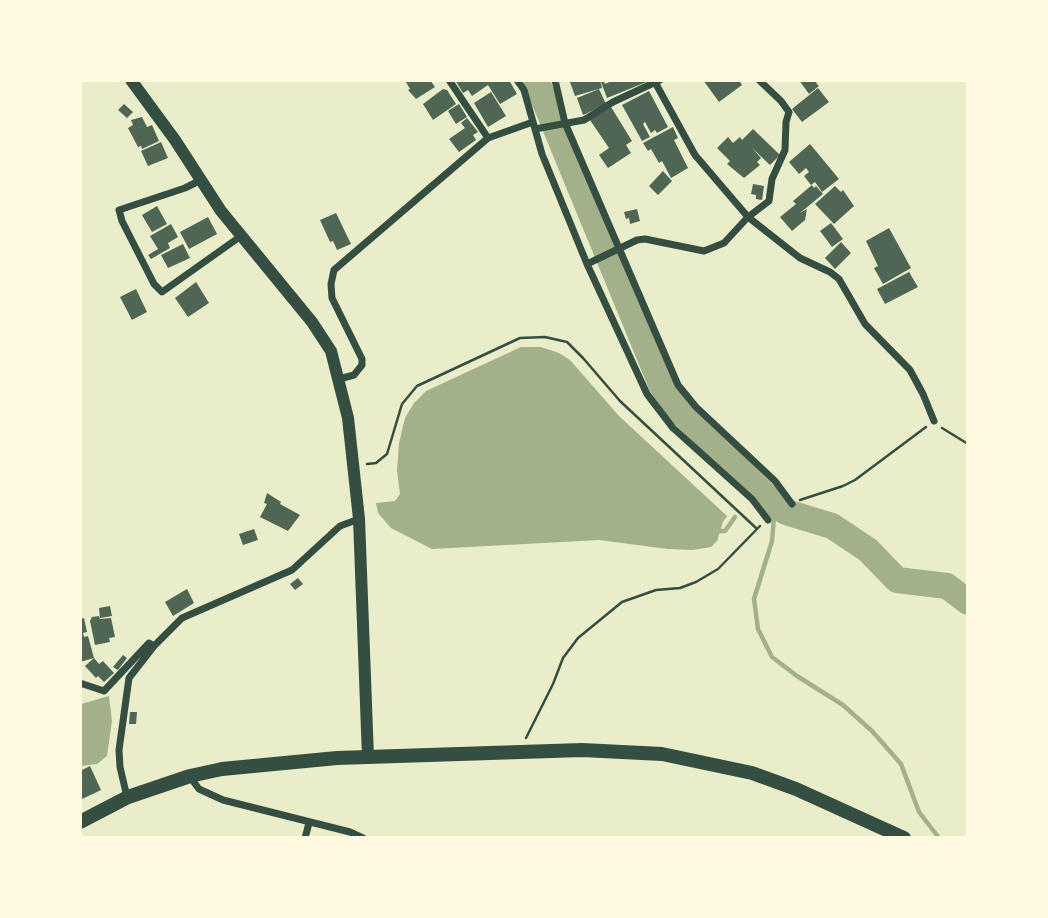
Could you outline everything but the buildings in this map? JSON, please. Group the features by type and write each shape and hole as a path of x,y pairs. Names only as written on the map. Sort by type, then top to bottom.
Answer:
{"main road":[{"path":"131,80 175,140 221,211 312,321 331,351 348,418 359,519 368,757"},
{"path":"80,822 128,797 190,776 253,765 524,751 625,751 707,762 752,773 796,789 904,838"}],"street":[{"path":"449,80 488,138"},
{"path":"517,80 524,90 542,154 647,394 673,428 752,499 768,520"},
{"path":"555,80 563,123 678,385 696,407 775,481 792,504"},
{"path":"590,262 645,239 704,251 724,243 748,217 769,201 772,179 785,150 789,112 759,80"},
{"path":"339,379 354,374 362,365 362,359 332,298 334,270 488,138 536,126 584,120 613,102 658,82 695,155 748,217 800,258 839,279 865,324 910,370 934,421"},
{"path":"201,180 119,210 122,222 155,284 162,292 241,236"},
{"path":"128,797 120,768 119,750 129,678 154,646 182,618 292,570 341,526 359,519"},
{"path":"80,683 104,691 149,643 154,646"},
{"path":"190,776 199,789 223,800 350,832 363,838"},
{"path":"305,838 309,823"}],"path":[{"path":"353,465 376,463 387,454 402,404 417,386 520,338 545,337 567,342 620,401 757,529"},
{"path":"792,504 855,480 934,421 968,444"},
{"path":"524,751 525,739 553,684 563,657 578,638 622,602 656,590 680,588 718,569 768,520"}],"shaded area":[{"path":"521,347 541,347 570,360 619,416 727,516 717,541 711,547 693,550 668,549 599,540 432,549 391,528 378,513 376,503 395,501 400,494 397,471 399,443 405,418 414,403 426,391"},
{"path":"109,696 112,721 107,756 97,764 81,766 81,704"}],"waterway":[{"path":"536,80 661,384 677,408 775,505 786,512 832,526 868,550 897,580 947,586 968,602"},
{"path":"752,493 757,487"},
{"path":"775,505 772,541 754,599 758,629 772,657 843,705 872,731 901,764 919,812 939,838"},
{"path":"717,531 725,531 735,517"}]}
